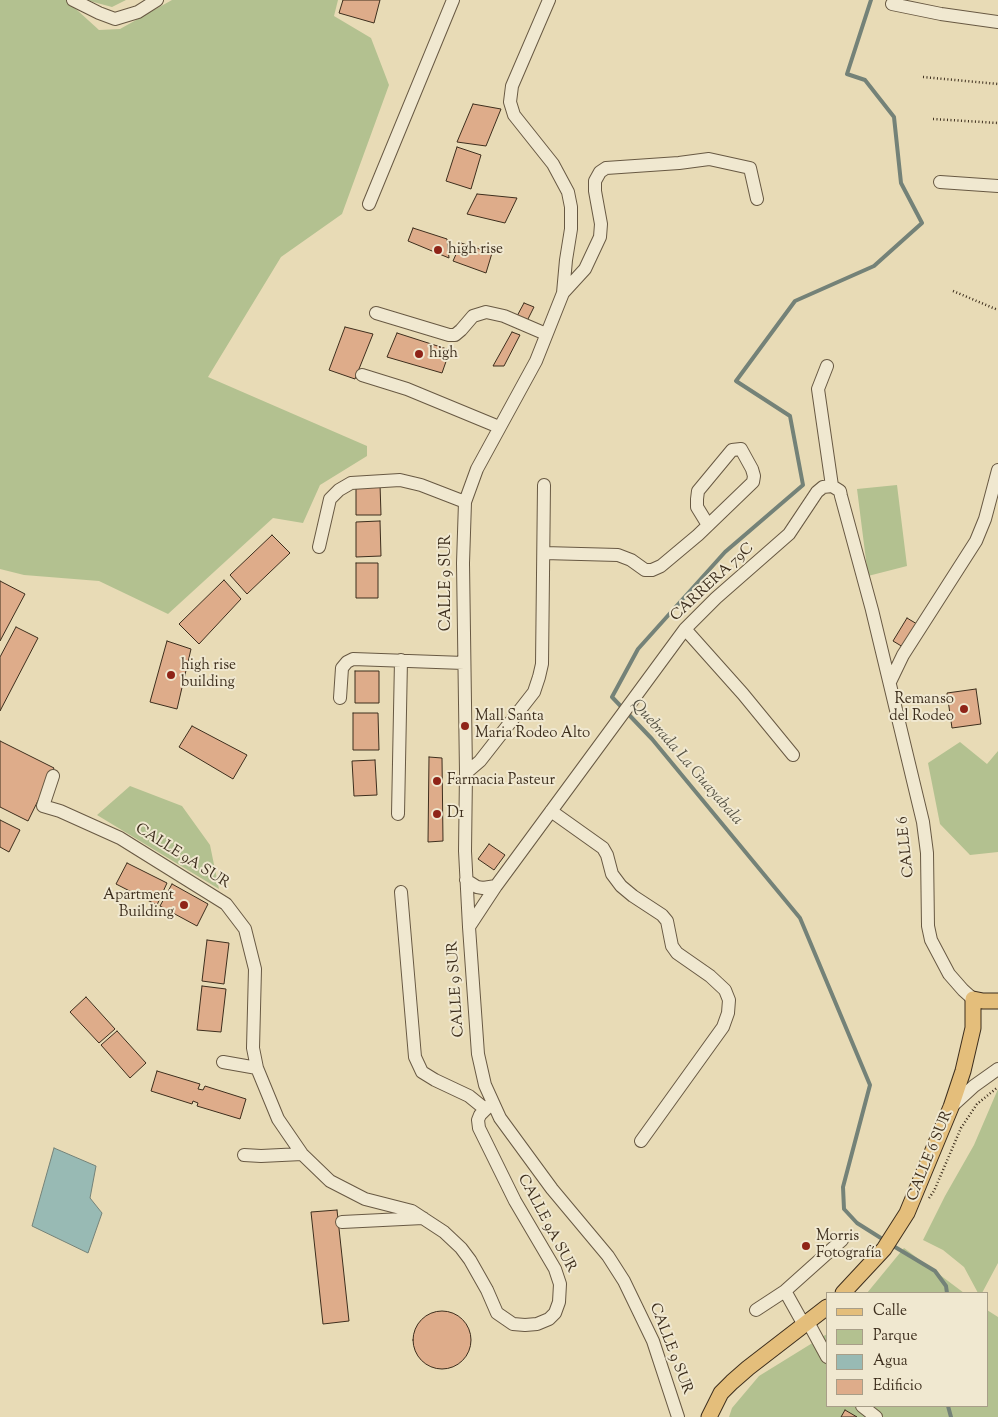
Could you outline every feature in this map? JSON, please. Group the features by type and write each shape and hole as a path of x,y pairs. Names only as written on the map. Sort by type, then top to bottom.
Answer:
{"main road":[{"path":"973,998 983,1001 998,1001"},
{"name":"CALLE 6 SUR","path":"844,1292 884,1249 907,1213 951,1107 963,1071 974,1015 973,998"},
{"path":"709,1417 721,1394 732,1382 826,1308"}],"street":[{"path":"73,0 115,19 138,12 157,0"},
{"path":"369,204 453,0"},
{"name":"CALLE 9 SUR","path":"548,0 512,86 510,102 514,115 553,164 568,192 571,207 571,229 563,293 536,361 477,469 465,502 463,563 466,880 478,1054 489,1106 552,1189 608,1256 624,1281 653,1341 678,1417"},
{"path":"892,4 941,14 998,22"},
{"path":"563,293 585,269 598,242 601,224 595,181 600,172 606,168 679,163 709,158 750,168 757,199"},
{"path":"940,182 998,186"},
{"path":"376,313 449,335 462,330 473,316 486,312 504,316 546,334"},
{"name":"CALLE 6","path":"827,366 818,389 834,487 842,496 890,682 926,839 929,933 940,959 949,974 962,990 973,998"},
{"path":"362,375 407,389 499,427"},
{"path":"544,553 618,555 631,560 645,570 652,570 661,566 708,525 753,482 752,470 740,449 732,450 698,491 697,507 708,525"},
{"path":"890,682 903,656 976,542 985,519 998,470"},
{"path":"319,547 330,499 350,483 400,480 422,485 465,502"},
{"path":"466,773 480,761 534,692 537,684 542,664 544,485"},
{"name":"CARRERA 79C","path":"469,927 496,886 685,629 716,598 788,534 823,487 834,487"},
{"path":"685,629 744,694 793,755"},
{"path":"340,698 342,668 346,662 353,659 464,663"},
{"path":"398,814 401,660"},
{"name":"CALLE 9A SUR","path":"53,776 43,806 60,811 120,838 226,904 245,929 254,969 253,1048 257,1068 278,1120 302,1154 330,1181 365,1199 412,1211 444,1232 466,1255 480,1277 497,1313 513,1324 532,1325 549,1320 555,1313 560,1302 558,1277 515,1201 482,1133 478,1120 480,1115 489,1106"},
{"path":"551,812 603,848 612,874 621,886 662,915 666,922 672,946 677,953 720,985 725,990 729,1000 728,1013 723,1027 641,1141"},
{"path":"466,880 477,887 496,886"},
{"path":"401,892 415,1057 422,1072 489,1106"},
{"path":"223,1062 257,1068"},
{"path":"951,1107 974,1086 998,1069"},
{"path":"244,1155 302,1154"},
{"path":"342,1222 423,1218"},
{"path":"756,1310 785,1291 842,1240"},
{"path":"785,1291 826,1354"},
{"path":"863,1407 876,1417"}],"path":[{"path":"923,77 998,84"},
{"path":"933,119 998,123"},
{"path":"953,291 998,310"},
{"path":"924,1205 934,1191 961,1128 977,1104 998,1087"}],"green space":[{"path":"0,0 66,0 99,30 120,29 172,0 338,0 334,16 371,38 389,85 342,214 281,257 208,377 367,446 367,456 320,485 303,523 273,518 168,614 99,581 24,575 0,569"},
{"path":"86,0 126,0 112,7"},
{"path":"897,485 907,566 868,576 857,489"},
{"path":"960,742 987,764 998,751 998,852 970,855 940,824 928,763"},
{"path":"130,786 182,806 210,845 219,889 97,815"},
{"path":"998,1089 998,1263 983,1292 977,1292 964,1267 943,1250 923,1240 974,1145"},
{"path":"904,1248 963,1292 868,1292"},
{"path":"988,1311 998,1317 998,1417 729,1417 732,1408 759,1376 826,1335 826,1407 988,1407"}],"water":[{"path":"54,1148 96,1166 90,1198 102,1213 88,1253 32,1226"}],"building":[{"path":"343,0 380,0 374,23 339,13"},
{"path":"473,104 501,109 486,146 457,142"},
{"path":"457,147 481,155 471,189 446,181"},
{"path":"477,194 517,198 505,223 467,214"},
{"name":"high rise","path":"413,228 447,239 449,258 408,241"},
{"path":"461,243 492,253 486,273 453,261"},
{"path":"524,303 534,307 527,321 516,318"},
{"path":"345,327 373,334 355,379 329,370"},
{"path":"512,332 520,335 504,366 493,366"},
{"name":"high","path":"397,333 450,350 442,373 387,357"},
{"path":"380,484 381,515 356,515 356,485"},
{"path":"380,521 381,556 356,557 356,522"},
{"path":"272,535 290,553 247,594 230,575"},
{"path":"356,563 378,563 378,598 356,598"},
{"name":"high rise building","path":"224,580 241,599 199,644 179,624"},
{"path":"0,581 25,594 0,641"},
{"path":"907,618 917,624 903,647 893,641"},
{"path":"16,627 38,638 0,711 0,657"},
{"name":"high rise building","path":"167,641 191,649 177,709 150,702"},
{"path":"355,671 379,671 379,703 355,703"},
{"name":"Remanso del Rodeo","path":"976,689 981,724 952,728 947,693"},
{"path":"353,713 378,713 379,750 353,750"},
{"name":"high rise building","path":"192,726 247,755 233,779 179,747"},
{"path":"0,741 54,768 28,821 0,807"},
{"path":"429,757 442,758 443,841 428,842"},
{"path":"375,760 377,795 354,796 352,761"},
{"path":"0,820 20,830 9,852 0,847"},
{"path":"489,844 505,855 494,870 478,859"},
{"path":"127,863 167,883 157,905 116,884"},
{"name":"Apartment Building","path":"172,884 208,904 197,926 160,906"},
{"path":"207,940 229,943 224,984 202,981"},
{"path":"202,986 226,989 221,1032 197,1030"},
{"path":"86,997 115,1029 99,1043 70,1012"},
{"path":"117,1031 146,1063 130,1078 101,1045"},
{"path":"157,1071 200,1084 198,1089 203,1090 205,1086 246,1099 240,1119 197,1106 198,1103 193,1101 192,1104 151,1091"},
{"path":"337,1210 349,1321 323,1324 311,1212"},
{"path":"436,1311 448,1311 463,1319 471,1334 471,1346 463,1361 448,1369 436,1369 421,1361 413,1346 413,1334 421,1319"},
{"path":"845,1410 857,1417 841,1417"}],"waterway":[{"name":"Quebrada La Guayabala","path":"871,0 847,74 865,80 894,117 901,183 922,223 874,266 795,301 736,381 790,416 803,485 725,552 638,649 612,697 652,739 800,918 870,1085 843,1187 844,1209 857,1223 884,1240"},
{"name":"Quebrada La Guayabala","path":"890,1244 935,1271 946,1286 947,1292"},
{"name":"Quebrada La Guayabala","path":"948,1407 951,1417"}],"place":[{"name":"high rise","path":"438,250"},
{"name":"high","path":"419,354"},
{"name":"high rise building","path":"171,675"},
{"name":"Remanso del Rodeo","path":"964,709"},
{"name":"Mall Santa Maria Rodeo Alto","path":"465,726"},
{"name":"Farmacia Pasteur","path":"437,781"},
{"name":"D1","path":"437,814"},
{"name":"Apartment Building","path":"184,905"},
{"name":"Morris Fotografía","path":"806,1246"}]}
